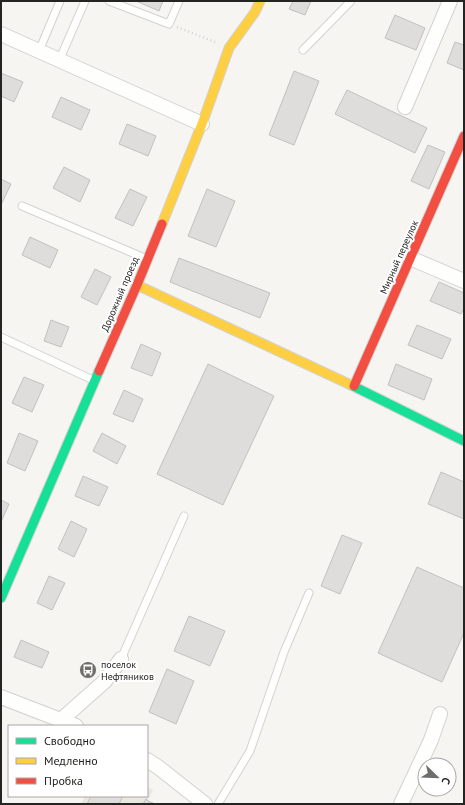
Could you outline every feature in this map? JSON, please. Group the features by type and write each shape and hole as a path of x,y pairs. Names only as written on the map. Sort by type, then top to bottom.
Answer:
{"street":[{"name":"Дорожный проезд","path":"1,598 137,285 202,124 229,48 255,12 260,1"},
{"path":"405,107 450,1"},
{"path":"1,34 202,124"},
{"name":"Мирный переулок","path":"354,386 464,136"},
{"path":"410,258 464,281"},
{"path":"137,285 354,386 464,441"},
{"path":"61,720 105,682 122,659"},
{"path":"1,697 74,725"},
{"path":"401,804 431,740 440,714"},
{"path":"148,761 205,804"}],"lane":[{"path":"39,51 60,1"},
{"path":"60,61 85,1"},
{"path":"109,1 169,24 179,1"},
{"path":"303,50 351,1"},
{"path":"22,206 147,259"},
{"path":"1,337 95,381"},
{"path":"122,659 184,516"},
{"path":"218,804 250,751 284,652 309,594"}],"path":[{"path":"169,24 229,48"}],"shaded area":[{"path":"148,788 153,790 148,800 155,804 81,804 84,797 148,797"}],"building":[{"path":"136,1 163,1 159,11"},
{"path":"293,1 311,1 305,15 289,9"},
{"path":"395,15 425,28 416,50 385,38"},
{"path":"455,42 464,45 464,70 447,63"},
{"path":"294,71 319,81 294,145 269,135"},
{"path":"1,73 23,82 14,102 1,96"},
{"path":"347,90 427,128 415,153 335,114"},
{"path":"61,97 90,110 81,130 52,117"},
{"path":"127,124 156,136 148,156 119,144"},
{"path":"428,145 445,152 429,189 411,181"},
{"path":"64,167 90,180 80,202 53,188"},
{"path":"1,179 11,184 1,205"},
{"path":"130,189 147,197 133,226 115,218"},
{"path":"207,189 235,201 216,247 188,236"},
{"path":"30,237 58,250 50,268 22,255"},
{"path":"179,258 270,293 260,318 170,282"},
{"path":"95,269 111,277 97,305 81,297"},
{"path":"439,282 464,293 464,308 461,314 430,301"},
{"path":"51,320 69,327 61,347 44,341"},
{"path":"417,325 451,339 442,359 408,345"},
{"path":"141,344 161,353 152,376 131,368"},
{"path":"208,364 274,396 223,505 157,474"},
{"path":"396,364 432,379 424,400 388,385"},
{"path":"24,377 44,385 32,412 12,403"},
{"path":"124,390 143,399 133,422 113,414"},
{"path":"19,433 38,441 25,471 7,463"},
{"path":"102,433 126,446 117,464 93,451"},
{"path":"441,472 464,482 464,519 428,504"},
{"path":"83,476 108,487 99,506 75,496"},
{"path":"1,500 9,504 1,522"},
{"path":"71,521 87,529 74,557 58,549"},
{"path":"342,535 362,543 340,594 321,586"},
{"path":"417,567 464,588 464,633 442,682 378,653"},
{"path":"49,576 65,583 52,610 37,603"},
{"path":"189,616 225,631 210,666 174,651"},
{"path":"21,640 49,652 42,668 14,657"},
{"path":"167,669 194,681 176,724 149,712"},
{"path":"90,797 122,797 119,804 87,804"},
{"path":"146,799 148,801 155,804 143,804"}],"traffic: fast":[{"path":"1,598 99,371"},
{"path":"351,385 464,441"}],"traffic: slow":[{"path":"162,224 202,124 229,48 255,12 260,1"},
{"path":"137,285 351,385"}],"traffic: jam":[{"path":"354,386 464,136"},
{"path":"99,371 162,224"}],"place":[{"name":"поселок Нефтяников","path":"88,670"}]}
